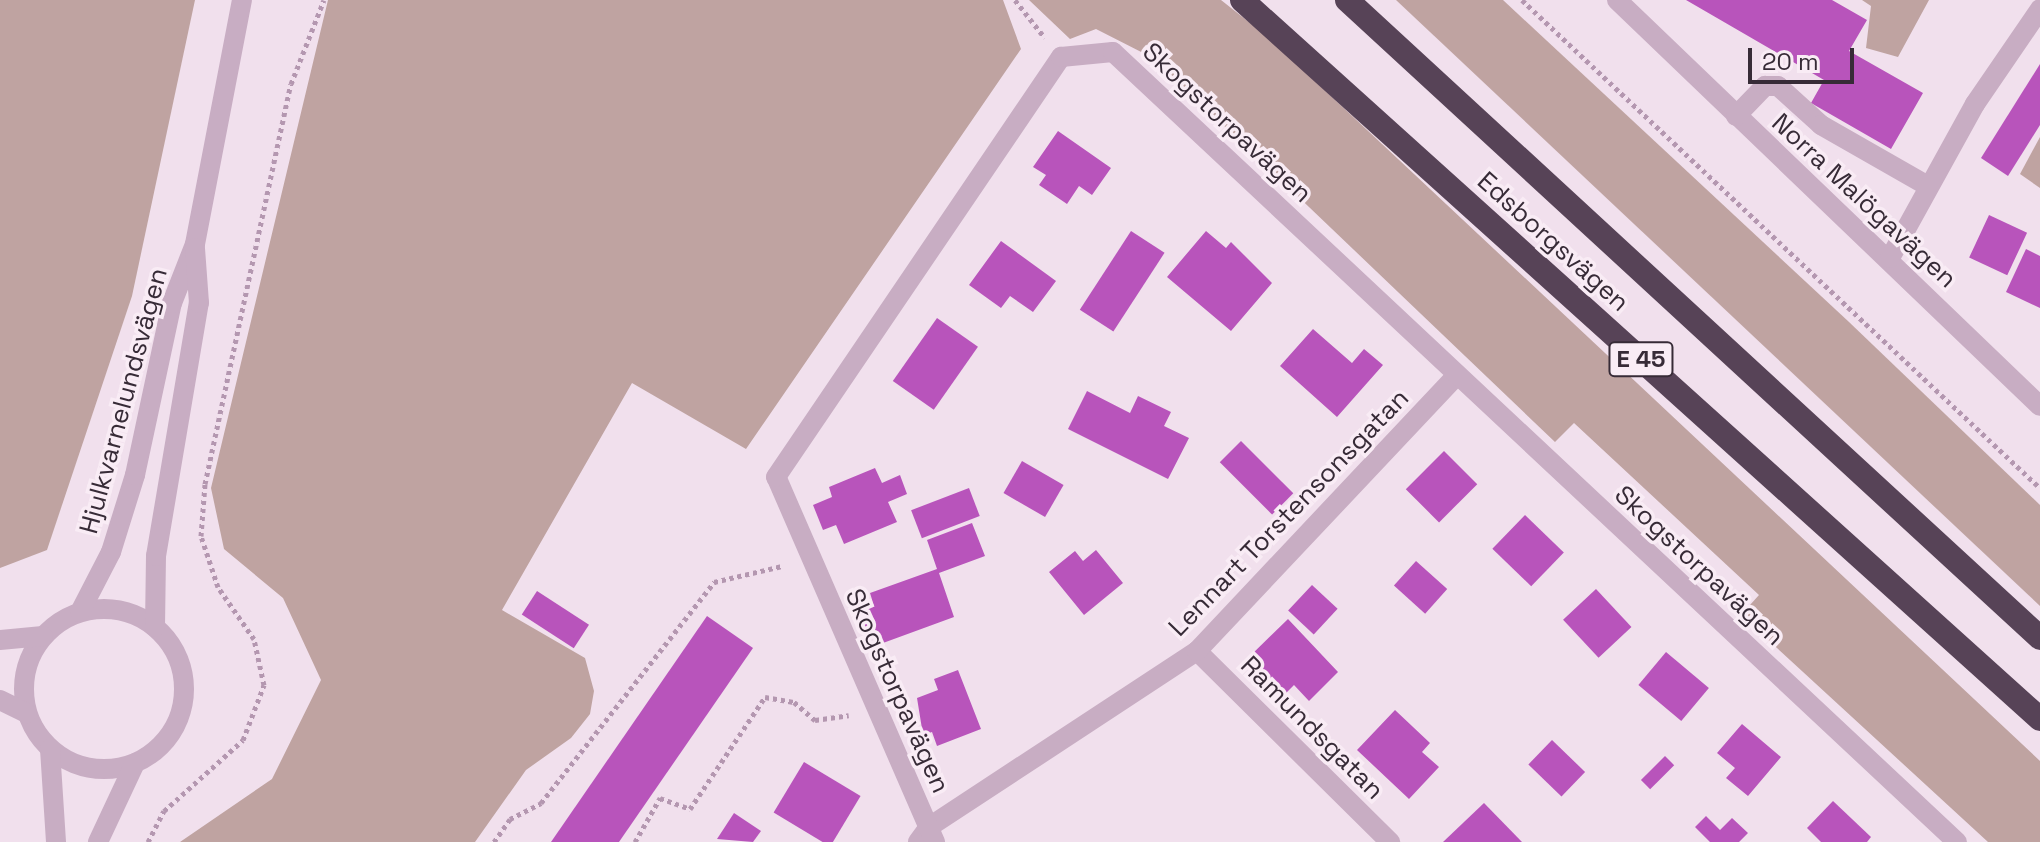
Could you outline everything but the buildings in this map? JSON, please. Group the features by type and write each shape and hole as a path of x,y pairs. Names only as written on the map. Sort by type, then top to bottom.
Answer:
{"highway":[{"name":"Edsborgsvägen","path":"1242,0 2040,719"},
{"name":"Edsborgsvägen","path":"1347,0 2040,638"}],"street":[{"name":"Hjulkvarnelundsvägen","path":"80,612 111,552 172,303 195,244 242,0"},
{"name":"Norra Malögavägen","path":"1617,0 1736,116 1890,258 2040,406"},
{"path":"1890,258 1928,186 2040,9"},
{"name":"Skogstorpavägen","path":"927,837 776,477 1061,57 1113,52 1957,842"},
{"path":"1736,116 1765,86 1778,86 1821,125 1928,186"},
{"name":"Hjulkvarnelundsvägen","path":"155,627 160,524 199,303 195,244"},
{"name":"Lennart Torstensonsgatan","path":"927,837 1197,651 1456,376"},
{"path":"0,640 43,636 80,612 118,609 155,627 178,657 183,703 161,745 135,763 89,768 50,749"},
{"path":"43,636 25,670 27,713 50,749 56,842"},
{"name":"Ramundsgatan","path":"1197,651 1390,842"},
{"path":"0,700 27,713"},
{"path":"98,842 135,763"}],"path":[{"path":"148,842 164,811 243,740 264,685 254,639 218,587 201,536 205,484 291,84 324,0"},
{"path":"1015,0 1061,57"},
{"path":"1522,0 2040,488"},
{"path":"494,842 510,819 541,803 714,582 782,566"},
{"path":"635,842 660,798 690,809 765,697 794,702 815,720 849,715"}],"shaded area":[{"path":"0,0 195,0 132,296 47,550 0,568"},
{"path":"328,0 1003,0 1021,49 746,449 632,383 502,610 585,658 594,691 590,714 571,738 526,770 475,842 180,842 272,779 321,680 283,598 224,549 211,488"},
{"path":"1029,0 1221,0 1269,38 2040,761 2040,842 1988,842 1741,615 1759,595 1574,423 1555,442 1153,58 1096,29 1070,39"},
{"path":"1396,0 1503,0 1849,322 2040,505 2040,606"},
{"path":"1862,0 1929,0 1898,57 1866,48 1871,6"},
{"path":"2040,137 2040,188 2020,174"}]}
